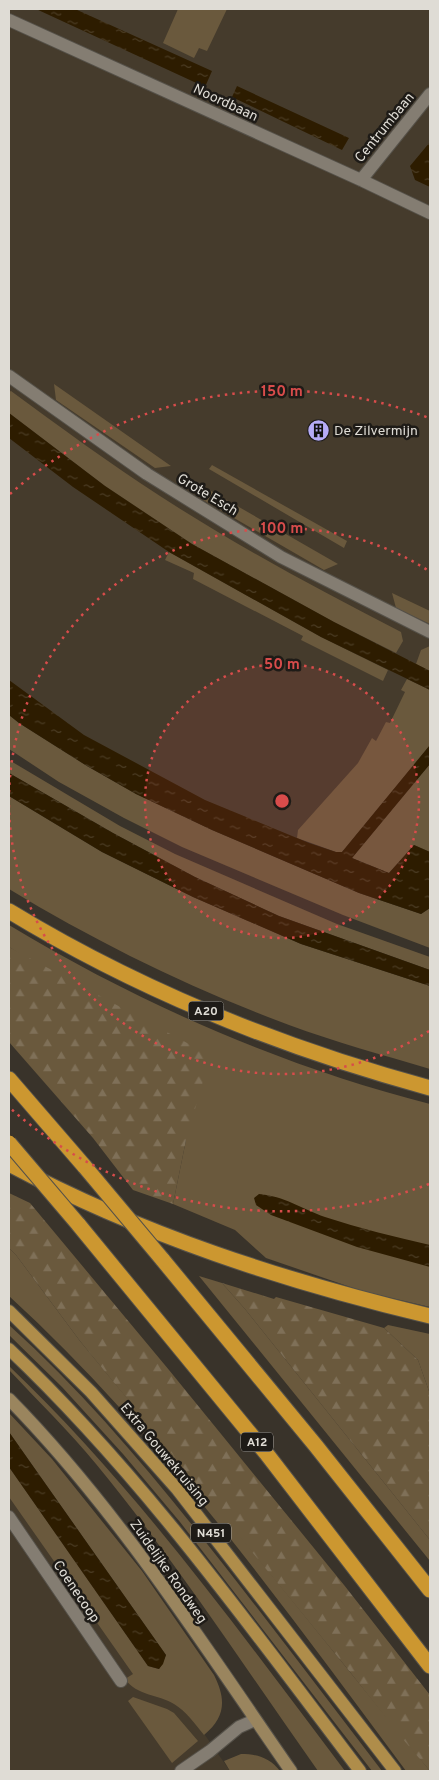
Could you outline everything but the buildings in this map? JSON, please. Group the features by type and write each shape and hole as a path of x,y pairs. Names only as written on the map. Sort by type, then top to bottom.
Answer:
{"highway":[{"name":"A20","path":"9,910 92,957 200,1009 294,1046 355,1067 423,1086"},
{"path":"9,1080 162,1259 322,1454 430,1590"},
{"name":"A12","path":"9,1143 266,1453 430,1666"},
{"path":"9,1164 124,1219 218,1256 313,1286 430,1316"}],"main road":[{"name":"Extra Gouwekruising","path":"9,1311 91,1392 171,1482 240,1568 395,1771"},
{"name":"N451","path":"9,1349 83,1424 148,1498 211,1576 360,1771"},
{"name":"Zuidelijke Rondweg","path":"9,1399 52,1445 113,1518 291,1771"}],"street":[{"name":"Noordbaan","path":"9,20 430,213"},
{"name":"Centrumbaan","path":"360,180 430,94"},
{"name":"Grote Esch","path":"9,376 146,474 281,557 430,632"},
{"name":"Coenecoop","path":"9,1517 121,1681"},
{"path":"181,1771 210,1751 239,1727 255,1720"}],"shaded area":[{"path":"9,9 430,9 430,870 221,821 9,695"},
{"path":"9,1463 159,1669 230,1771 9,1771"}],"green space":[{"path":"178,9 227,9 207,51 199,48 194,58 163,43"},
{"path":"54,384 171,466 155,468 56,400"},
{"path":"11,391 103,458 189,514 279,567 401,632 403,641 396,653 334,622 192,544 105,486 9,413 9,392"},
{"path":"212,465 347,541 344,548 209,469"},
{"path":"199,484 338,564 324,570 203,500"},
{"path":"169,552 321,637 388,670 383,681 301,640 303,636 193,579 194,573 165,560"},
{"path":"392,593 430,611 430,624 396,608"},
{"path":"430,646 430,671 416,664 421,650"},
{"path":"407,679 430,690 430,745 342,852 336,852 297,838 298,830 358,763 372,738 376,741 386,722 390,723 405,692 401,690"},
{"path":"9,715 87,766 136,794 212,830 359,893 421,914 430,908 430,948 343,915 182,847 124,818 59,782 9,749"},
{"path":"9,760 120,826 175,854 337,924 430,957 430,970 279,916 195,877 113,833 9,773"},
{"path":"430,764 430,852 414,845 389,873 352,858"},
{"path":"9,796 102,852 193,897 301,944 430,986 430,1069 306,1031 217,996 111,946 9,889"},
{"path":"9,925 109,981 213,1030 320,1071 430,1104 430,1307 362,1291 266,1258 235,1230 173,1204 186,1140 25,957 9,947"},
{"path":"9,947 202,1051 207,1068 186,1140 173,1204 133,1190 93,1138 9,1042"},
{"path":"9,1193 30,1203 344,1585 430,1695 430,1771 80,1341 9,1248"},
{"path":"9,1248 80,1341 430,1771 406,1771 267,1585 169,1464 65,1350 9,1296"},
{"path":"199,1276 222,1283 245,1309 430,1540 430,1561"},
{"path":"222,1283 384,1328 418,1360 430,1394 430,1540 245,1309"},
{"path":"9,1325 67,1381 173,1501 382,1771 372,1771 180,1522 123,1454 62,1387 9,1335"},
{"path":"388,1325 430,1334 430,1394 418,1360 384,1328"},
{"path":"9,1366 56,1412 143,1510 226,1613 345,1771 318,1771 210,1615 126,1501 75,1440 9,1370"},
{"path":"9,1413 52,1459 142,1571 214,1675 221,1692 222,1707 217,1721 204,1735 178,1707 168,1701 135,1689 125,1679 133,1674 9,1497 9,1467 148,1666 159,1669 166,1655 9,1432"},
{"path":"133,1697 174,1713 198,1741 172,1763 128,1701"},
{"path":"241,1754 263,1758 280,1771 230,1771 224,1761"}],"water":[{"path":"36,9 75,9 212,71 205,87"},
{"path":"237,86 349,138 342,150 232,97"},
{"path":"430,142 430,187 415,180 410,166"},
{"path":"9,413 105,486 192,544 334,622 430,671 430,690 321,637 169,552 73,487 9,438"},
{"path":"9,680 84,735 205,800 309,843 336,852 342,852 430,745 430,764 352,858 389,873 414,845 430,852 430,908 421,914 359,893 212,830 136,794 87,766 9,715"},
{"path":"9,773 113,833 195,877 279,916 430,970 430,986 301,944 193,897 102,852 9,796"},
{"path":"259,1194 285,1200 338,1221 430,1245 430,1267 357,1247 271,1215 256,1205 254,1198"},
{"path":"9,1432 166,1655 159,1669 148,1666 9,1467"}],"place":[{"name":"De Zilvermijn","path":"318,430"}]}
